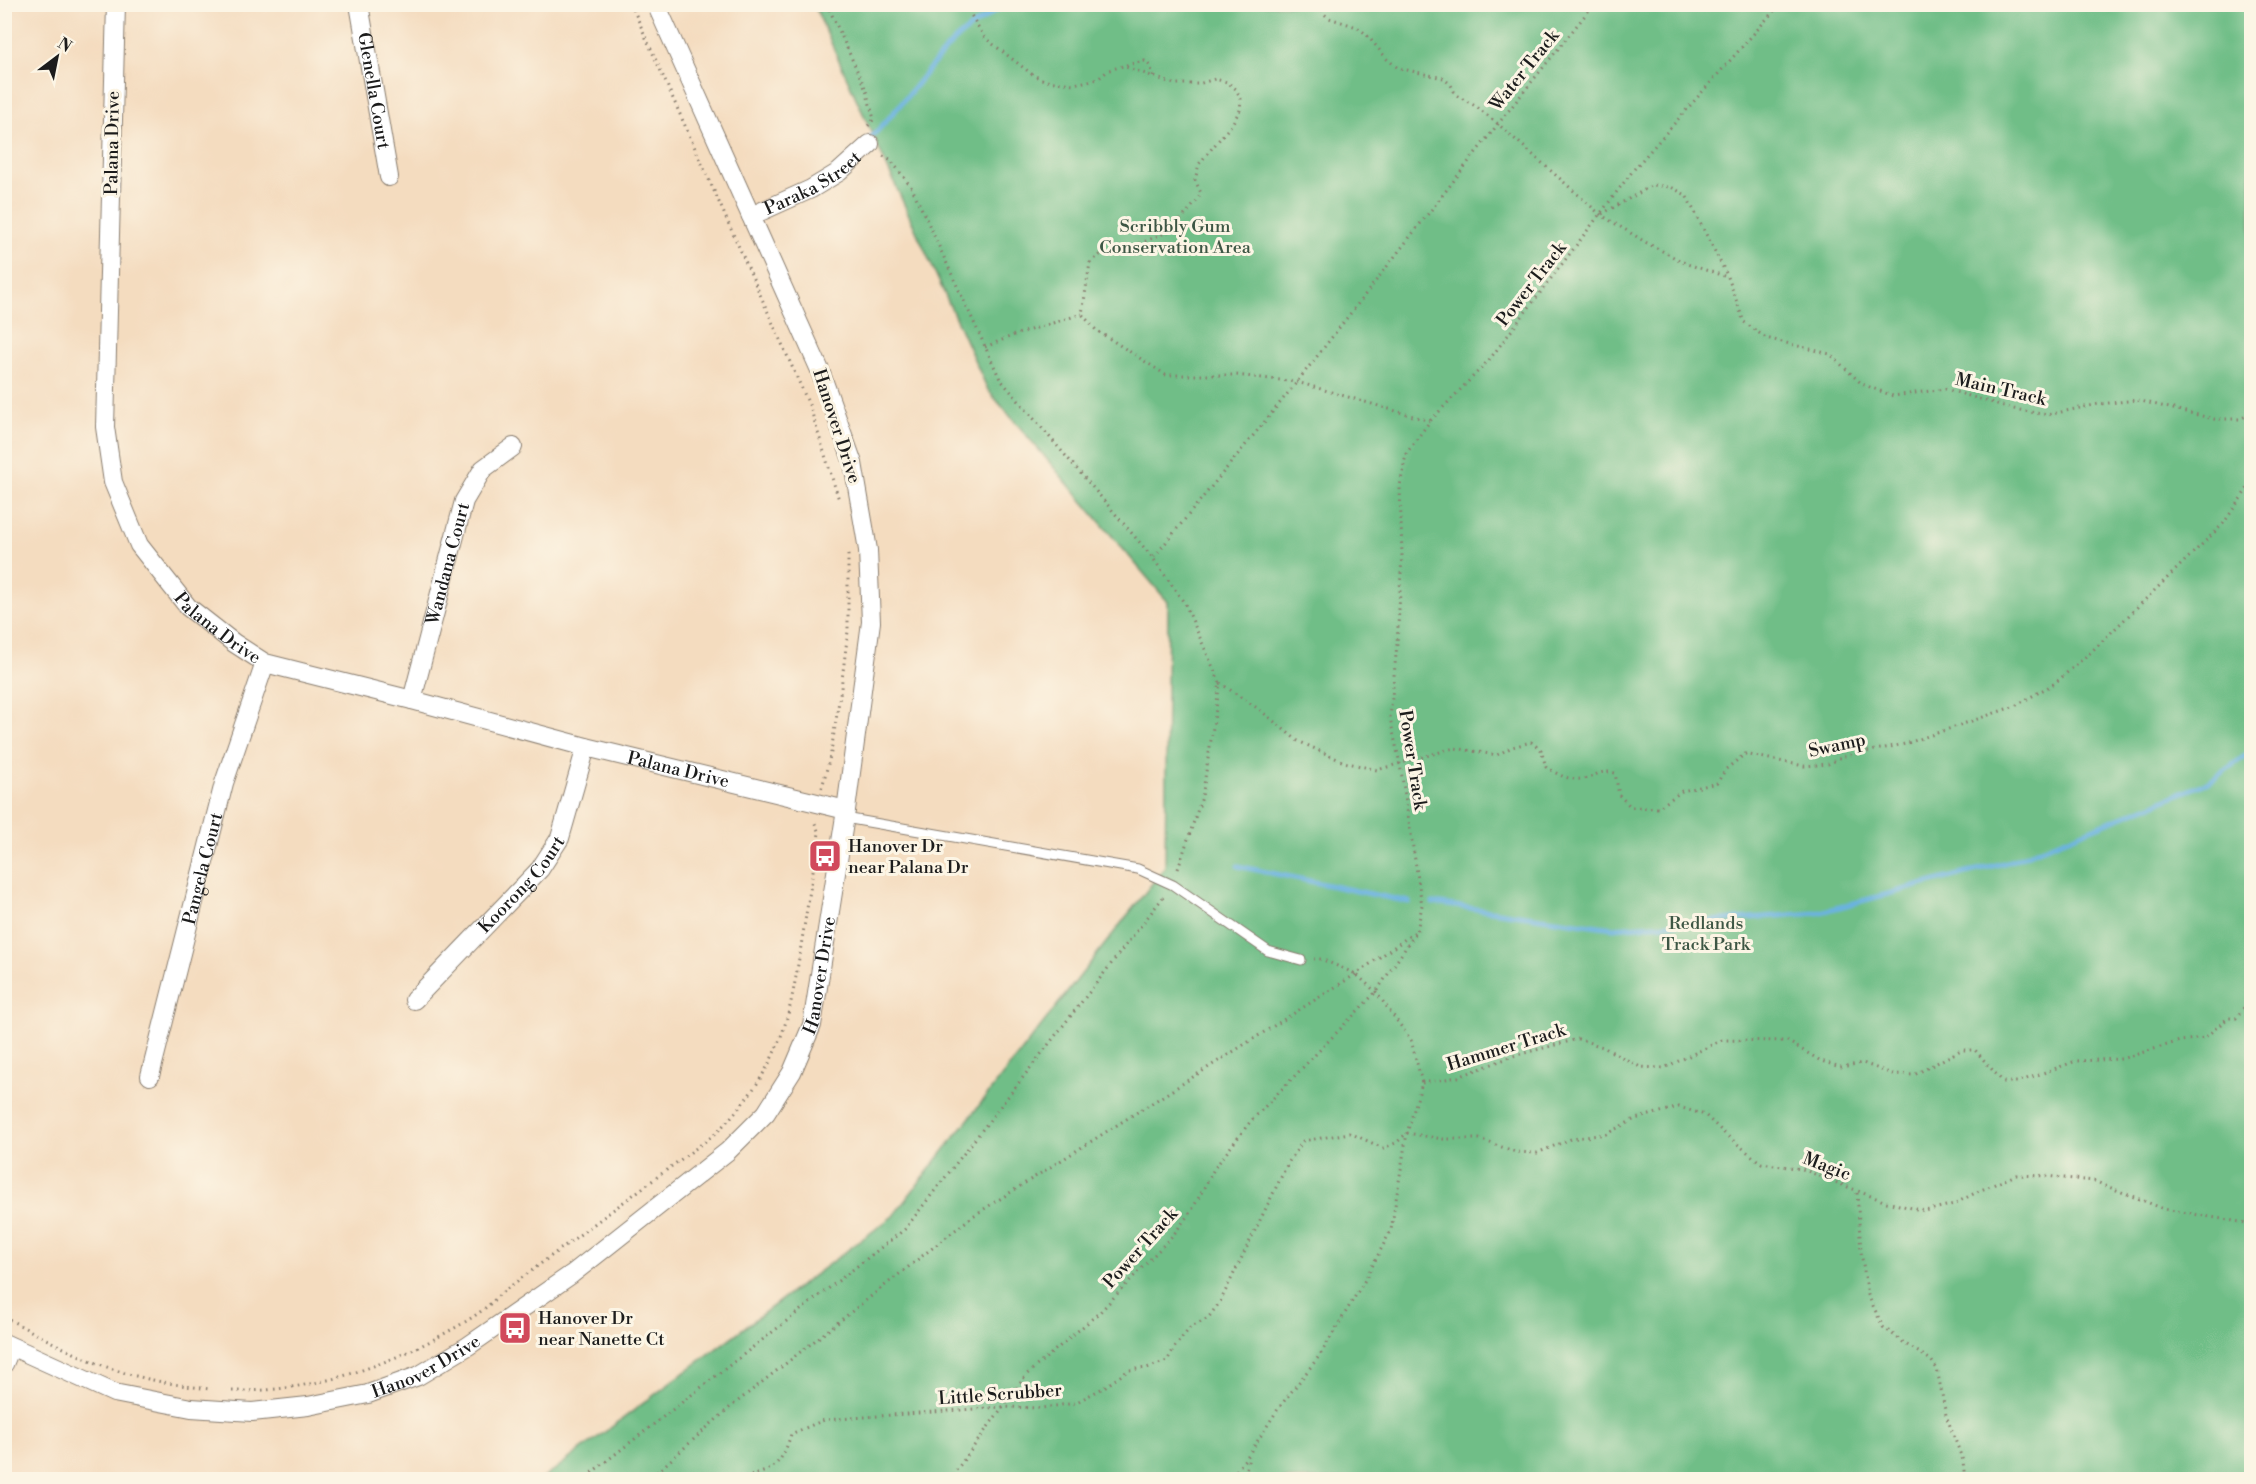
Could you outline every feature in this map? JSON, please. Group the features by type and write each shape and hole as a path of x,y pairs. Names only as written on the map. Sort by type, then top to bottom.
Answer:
{"street":[{"name":"Palana Drive","path":"116,4 105,427 113,482 139,545 188,606 234,643 265,663 846,814"},
{"name":"Glenella Court","path":"359,4 389,177"},
{"name":"Hanover Drive","path":"8,1345 114,1393 191,1408 252,1412 308,1406 368,1394 418,1376 468,1346 572,1274 728,1151 766,1113 792,1072 812,1025 846,814 871,622 868,550 853,463 819,368 656,4"},
{"name":"Paraka Street","path":"751,216 811,189 839,172 870,144"},
{"name":"Wandana Court","path":"412,700 464,501 483,469 513,447"},
{"name":"Pangela Court","path":"150,1076 224,783 265,663"},
{"name":"Koorong Court","path":"414,1000 540,869 560,838 586,747"},
{"path":"4,1364 8,1345"}],"lane":[{"path":"846,814 1138,869 1173,885 1268,951 1301,960"}],"path":[{"path":"631,4 810,406 841,505"},
{"path":"827,4 866,90 874,119 863,132 870,144 879,154 890,159 912,188 1000,379 1154,558 1185,604 1220,683 1260,710 1298,741 1344,762 1377,770 1400,764"},
{"path":"970,4 973,19 985,38 1033,75 1046,81 1074,84 1098,79 1109,70 1145,61 1150,66 1154,78"},
{"path":"1320,4 1323,13 1329,18 1357,27 1366,34 1387,59 1398,68 1443,78 1451,85 1456,95 1477,107 1498,124 1601,215 1687,264 1728,277"},
{"name":"Water Track","path":"1154,558 1297,381 1594,4"},
{"name":"Power Track","path":"949,1479 1027,1374 1100,1311 1174,1234 1192,1210 1214,1169 1250,1122 1376,992 1417,931 1422,905 1400,764 1390,718 1402,556 1400,486 1406,454 1430,421 1489,360 1635,168 1780,4"},
{"path":"1082,314 1090,263 1100,255 1129,248 1172,230 1201,193 1195,180 1199,164 1227,132 1240,110 1241,99 1236,88 1227,82 1215,79 1198,84 1174,84 1123,66"},
{"name":"Main Track","path":"1601,215 1653,185 1671,187 1686,195 1728,277 1744,322 1766,338 1830,354 1862,384 1893,396 1945,389 2014,410 2047,415 2099,404 2137,400 2214,419 2240,419 2252,413"},
{"path":"985,347 1017,334 1082,314"},
{"path":"1082,314 1096,330 1166,375 1236,375 1297,381 1430,421"},
{"name":"Swamp","path":"1400,764 1454,748 1497,755 1512,747 1531,742 1541,750 1546,767 1562,777 1584,779 1604,770 1615,773 1619,795 1631,807 1658,808 1682,791 1717,783 1726,769 1745,754 1804,766 1828,764 1845,756 1905,744 2015,706 2055,683 2091,652 2223,524 2252,482"},
{"path":"824,784 836,720 848,631 848,550"},
{"path":"582,1479 905,1229 1173,885 1202,797 1220,683"},
{"path":"228,1391 260,1391 334,1380 402,1357 470,1320 489,1307 500,1294 715,1134 732,1117 758,1084 775,1052 792,997 819,833 811,818"},
{"path":"648,1479 728,1408 973,1215 1356,974 1417,931"},
{"path":"1229,1479 1249,1454 1278,1409 1320,1355 1365,1280 1391,1230 1407,1133 1422,1083 1411,1040 1376,992 1356,974 1321,959 1301,960"},
{"name":"Hammer Track","path":"1422,1083 1458,1077 1513,1056 1578,1039 1603,1047 1640,1067 1664,1068 1722,1040 1787,1041 1821,1061 1840,1067 1863,1063 1892,1074 1914,1075 1961,1050 1975,1050 2003,1082 2018,1082 2076,1061 2121,1059 2180,1041 2204,1038 2228,1018 2236,1018 2252,997"},
{"name":"Magic","path":"1407,1133 1443,1139 1479,1139 1516,1152 1537,1153 1571,1139 1606,1134 1635,1119 1679,1107 1705,1115 1761,1163 1802,1168 1857,1192 1886,1202 1925,1211 1954,1204 2016,1176 2045,1176 2094,1181 2164,1209 2252,1224"},
{"name":"Little Scrubber","path":"727,1479 767,1472 784,1455 791,1434 824,1420 1001,1407 1042,1408 1075,1403 1103,1388 1129,1370 1167,1362 1176,1345 1190,1328 1208,1318 1220,1302 1288,1163 1303,1141 1350,1133 1383,1148 1396,1143 1407,1133"},
{"path":"1857,1192 1861,1252 1868,1295 1883,1327 1931,1360 1937,1368 1946,1415 1963,1461 1965,1479"},
{"path":"4,1317 82,1356 131,1375 180,1386 218,1390"},
{"path":"1245,1479 1249,1454"}],"green space":[{"name":"Redlands Track Park","path":"814,5 2251,5 2251,1479 541,1480 893,1216 1165,867 1168,602 988,390"}],"waterway":[{"path":"870,138 953,42 1006,4"},
{"path":"1433,903 1613,928 1817,913 2011,861 2209,782 2252,751"},
{"path":"1238,866 1409,902"}],"place":[{"name":"Hanover Dr near Palana Dr","path":"825,856"},
{"name":"Hanover Dr near Nanette Ct","path":"515,1328"}],"park label":[{"name":"Scribbly Gum Conservation Area","path":"1175,236"}]}
